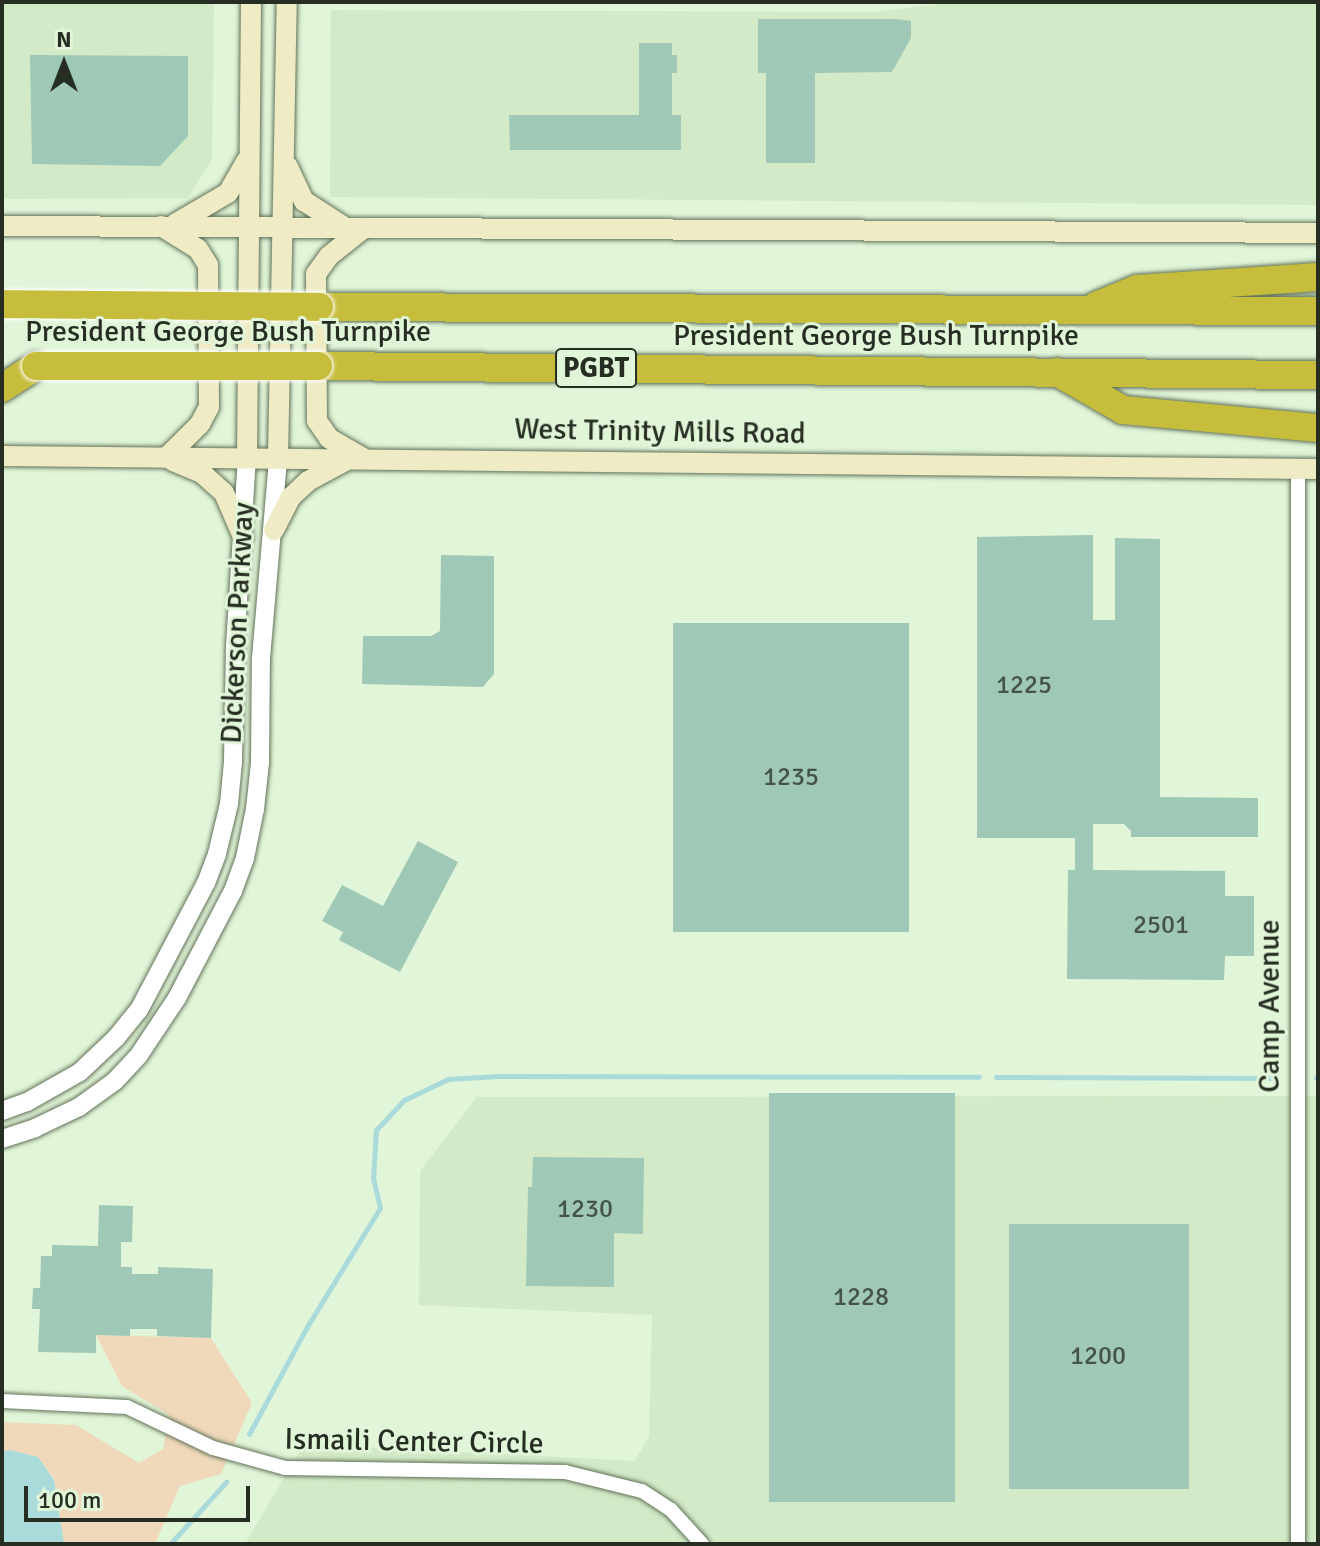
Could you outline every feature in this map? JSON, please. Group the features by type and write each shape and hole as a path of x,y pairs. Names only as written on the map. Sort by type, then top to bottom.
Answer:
{"highway":[{"path":"1085,311 1137,289 1318,277"},
{"name":"President George Bush Turnpike","path":"2,304 1318,311"},
{"name":"President George Bush Turnpike","path":"2,365 1318,375"},
{"path":"2,388 36,366"},
{"path":"1056,372 1123,410 1318,428"}],"main road":[{"name":"Dickerson Parkway","path":"247,458 251,2"},
{"name":"Dickerson Parkway","path":"278,458 287,2"},
{"path":"166,225 228,193 249,156"},
{"path":"285,158 304,201 355,228"},
{"path":"166,225 198,249 208,265 209,407 200,424 166,458 203,474 224,493 243,537"},
{"path":"2,226 1318,233"},
{"path":"274,530 291,497 308,481 356,459 329,438 317,421 316,274 355,228"},
{"name":"West Trinity Mills Road","path":"2,456 1308,468"}],"street":[{"name":"Dickerson Parkway","path":"2,1111 27,1102 80,1072 116,1038 139,1010 206,883 229,804 247,458"},
{"name":"Dickerson Parkway","path":"2,1139 35,1128 79,1107 115,1081 162,1024 233,891 245,858 260,763 261,658 278,458"},
{"name":"Camp Avenue","path":"1298,1544 1308,468"},
{"path":"229,804 255,809"},
{"path":"206,883 233,891"},
{"path":"181,932 209,940"},
{"path":"27,1102 35,1128"},
{"name":"Ismaili Center Circle","path":"2,1401 127,1407 213,1448 285,1468 565,1472 642,1491 671,1510 702,1544"}],"shaded area":[{"path":"2,2 214,2 212,159 188,198 2,199"},
{"path":"955,2 1318,2 1318,205 330,197 331,10 873,12"},
{"path":"1318,1096 1318,1544 245,1544 304,1444 635,1461 649,1436 652,1315 419,1305 420,1171 477,1097"},
{"path":"96,1335 211,1338 252,1403 221,1474 180,1486 155,1544 64,1544 54,1479 38,1457 10,1450 2,1452 2,1422 76,1425 139,1463 163,1449 169,1415 122,1386"}],"water":[{"path":"10,1450 38,1457 54,1480 64,1544 2,1544 2,1452"}],"building":[{"path":"758,19 911,21 911,38 892,72 815,73 815,163 766,163 766,73 758,73"},
{"path":"639,43 672,43 672,55 677,55 677,73 672,73 672,115 681,115 681,150 510,150 509,115 639,115"},
{"path":"30,55 188,56 188,136 160,166 32,164"},
{"path":"1093,535 1093,620 1115,620 1115,538 1160,539 1160,797 1258,798 1258,837 1131,837 1131,831 1124,824 1093,824 1093,870 1225,871 1225,896 1254,896 1254,956 1225,956 1224,980 1067,979 1068,870 1075,870 1075,838 977,838 977,537"},
{"path":"441,555 494,556 494,674 483,687 362,684 363,636 431,636 440,631"},
{"path":"673,623 909,623 909,932 673,932"},
{"path":"418,841 458,862 400,972 339,940 343,932 322,921 342,885 383,906"},
{"path":"769,1093 955,1093 955,1502 769,1502"},
{"path":"533,1157 644,1158 643,1234 614,1233 614,1287 526,1286 528,1187 532,1187"},
{"path":"99,1205 133,1206 132,1242 121,1242 121,1267 132,1267 132,1274 158,1274 158,1267 213,1269 211,1338 157,1336 157,1329 130,1329 130,1336 96,1335 96,1353 38,1352 40,1309 32,1309 33,1288 40,1288 41,1256 52,1256 52,1245 98,1246"},
{"path":"1009,1224 1189,1224 1189,1489 1009,1489"}],"waterway":[{"path":"249,1434 308,1325 380,1208 373,1178 376,1130 404,1100 448,1079 498,1076 979,1077"},
{"path":"996,1077 1273,1078"},
{"path":"170,1544 226,1482"}]}
